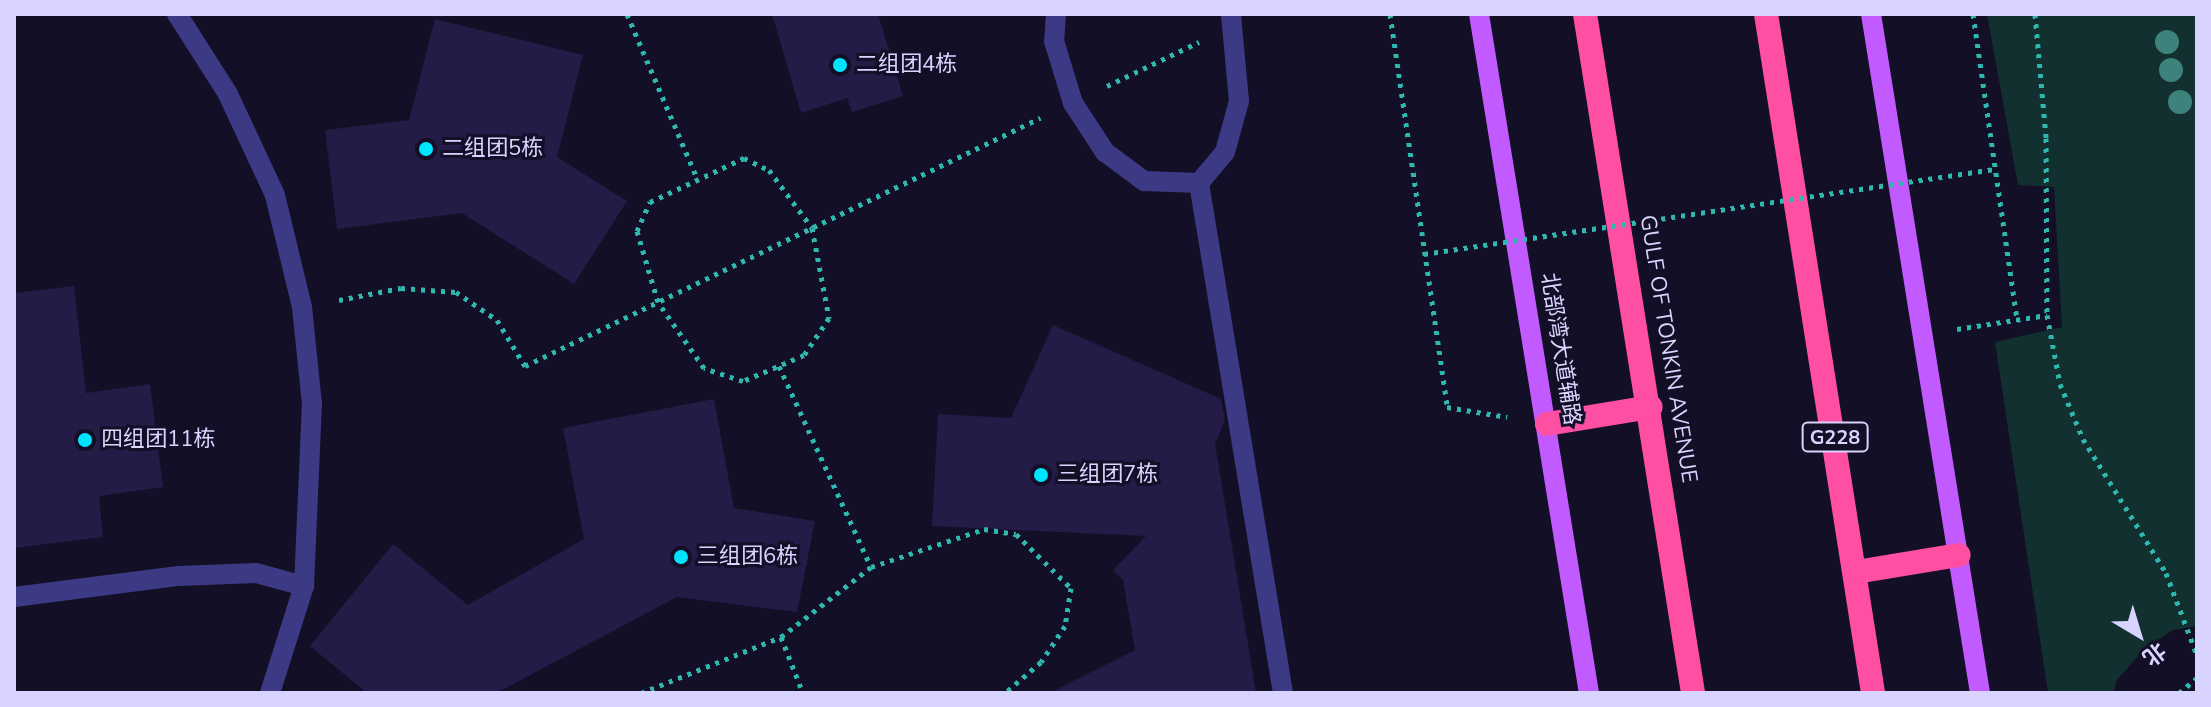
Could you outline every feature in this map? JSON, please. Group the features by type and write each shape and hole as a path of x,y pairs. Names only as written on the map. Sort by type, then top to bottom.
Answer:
{"highway":[{"name":"GULF OF TONKIN AVENUE","path":"1585,14 1651,407 1693,693"},
{"name":"G228","path":"1766,14 1873,693"},
{"path":"1547,424 1651,407"},
{"path":"1856,572 1959,555"}],"main road":[{"name":"北部湾大道辅路","path":"1479,14 1589,693"},
{"path":"1871,14 1980,693"}],"street":[{"path":"177,14 228,94 275,195 302,307 312,404 304,586 270,693"},
{"path":"1056,14 1054,41 1073,103 1105,152 1144,181 1199,183"},
{"path":"1233,19 1239,101 1225,152 1199,183 1283,693"},
{"path":"14,597 179,576 256,573 304,586"},
{"path":"1580,693 1585,671"}],"path":[{"path":"627,14 697,178"},
{"path":"1390,14 1447,407 1547,424"},
{"path":"1973,14 2017,320"},
{"path":"2035,14 2046,138 2047,315 2060,384 2083,439 2166,573 2197,655"},
{"path":"302,307 401,288 456,292 497,320 525,366 1073,103 1233,19"},
{"path":"744,158 769,170 812,228 829,318 804,355 743,381 704,368 658,302 637,231 650,202 744,158"},
{"path":"1424,254 1995,169"},
{"path":"1924,333 2047,315"},
{"path":"779,366 871,567"},
{"path":"641,693 781,637 871,567 984,529 1016,534 1071,588 1065,626 1041,662 1005,693"},
{"path":"781,637 803,693"},
{"path":"2179,693 2197,678"}],"green space":[{"path":"1987,14 2197,14 2197,626 2173,630 2144,649 2117,680 2113,693 2048,693 1995,342 2062,327 2054,187 2018,185"}],"building":[{"name":"二组团4栋","path":"772,14 878,14 903,96 852,112 847,98 801,113"},
{"name":"二组团5栋","path":"435,19 583,55 557,157 627,201 574,284 462,213 337,229 325,130 409,120"},
{"name":"四组团11栋","path":"74,286 86,393 150,384 163,487 99,496 103,537 14,548 14,293"},
{"name":"三组团7栋","path":"1053,325 1221,399 1225,421 1215,443 1256,693 1049,693 1135,650 1123,580 1113,570 1146,536 932,526 938,414 1011,418"},
{"name":"三组团6栋","path":"714,399 734,508 815,521 797,612 677,597 496,693 367,693 310,646 393,544 468,605 584,539 563,428"}],"place":[{"name":"二组团4栋","path":"840,65"},
{"name":"二组团5栋","path":"426,149"},
{"name":"四组团11栋","path":"85,440"},
{"name":"三组团7栋","path":"1041,475"},
{"name":"三组团6栋","path":"681,557"}]}
